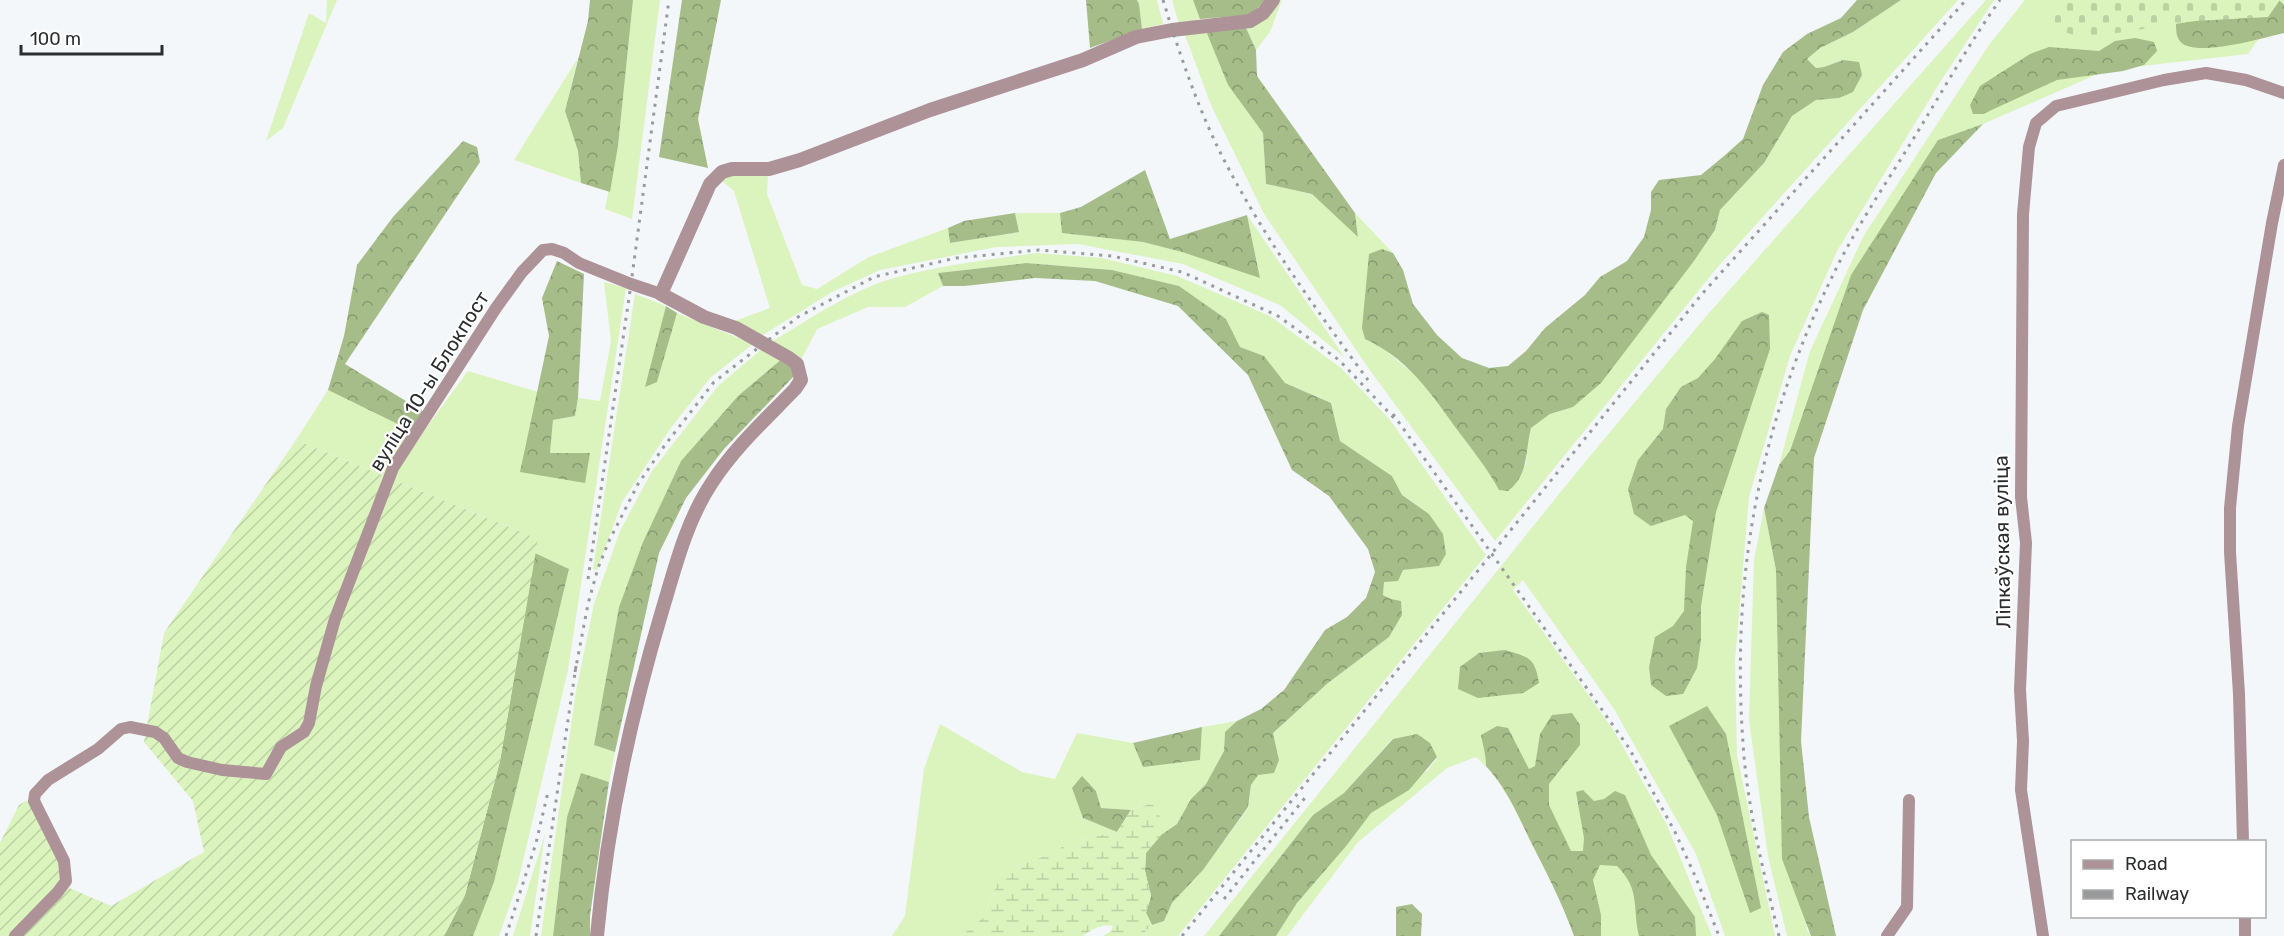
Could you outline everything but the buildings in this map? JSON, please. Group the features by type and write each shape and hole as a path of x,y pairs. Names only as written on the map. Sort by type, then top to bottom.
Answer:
{"street":[{"path":"597,936 608,841 630,726 686,534 710,484 732,454 801,380 796,364 789,358 736,328 704,317 661,294 710,184 722,172 732,168 769,169 800,160 930,110 1083,60 1136,37 1172,30 1250,21 1263,13 1273,0"},
{"name":"Ліпкаўская вуліца","path":"2043,936 2021,790 2023,741 2020,690 2026,543 2021,497 2020,451 2024,183 2029,147 2036,123 2056,106 2164,80 2206,73 2246,80 2284,93"},
{"path":"2243,840 2230,508 2238,426 2284,165"},
{"name":"вуліца 10-ы Блокпост","path":"15,936 66,881 64,861 53,835 36,808 36,795 48,780 98,749 121,729 155,732 164,738 178,758 187,762 222,770 266,774 281,747 304,732 309,723 316,686 335,620 393,468 496,308 522,272 543,250 552,249 564,253 579,263 614,278 661,294"},
{"path":"1887,936 1907,907 1909,800"},
{"path":"2245,918 2245,936"}],"green space":[{"path":"327,0 337,0 283,128 266,141 309,13 326,23"},
{"path":"590,0 633,0 618,146 610,192 581,183 578,151 565,111 588,21"},
{"path":"633,0 660,0 632,219 605,209 618,146"},
{"path":"682,0 721,0 698,119 708,168 659,157"},
{"path":"1086,0 1137,0 1142,29 1090,48"},
{"path":"1137,0 1157,0 1163,24 1142,29"},
{"path":"1172,0 1193,0 1200,19 1179,24"},
{"path":"1193,0 1265,0 1251,15 1200,19"},
{"path":"1282,0 1270,32 1256,50 1246,28 1258,23"},
{"path":"1857,0 1901,0 1853,32 1820,48 1807,59 1816,68 1843,60 1859,62 1862,75 1853,92 1839,98 1816,100 1792,116 1764,163 1720,210 1715,230 1694,261 1601,383 1573,407 1550,414 1531,428 1520,478 1508,491 1499,490 1423,385 1398,359 1365,339 1362,328 1369,254 1382,249 1393,253 1403,270 1413,304 1437,335 1462,358 1489,368 1508,366 1526,351 1545,328 1585,295 1600,277 1627,261 1644,237 1651,210 1651,192 1659,180 1701,175 1743,139 1763,85 1783,52 1807,34 1841,18"},
{"path":"1901,0 1958,0 1716,269 1495,541 1369,369 1264,214 1211,105 1185,35 1206,31 1228,85 1263,133 1266,184 1312,194 1358,236 1355,213 1393,253 1382,249 1365,339 1381,347 1420,379 1490,474 1526,465 1531,428 1550,414 1573,407 1694,261 1715,230 1720,210 1764,163 1792,116 1816,100 1839,98 1843,60 1816,68 1807,59 1820,48 1853,32"},
{"path":"1986,0 1994,0 1939,84 1837,251 1790,356 1749,497 1735,661 1737,755 1775,936 1725,936 1696,854 1614,709 1523,580 1513,590 1614,731 1667,825 1712,936 1574,936 1554,888 1514,808 1494,776 1476,757 1447,768 1358,842 1287,936 1276,936 1297,903 1371,813 1428,770 1437,758 1430,743 1392,739 1344,793 1313,815 1219,936 1204,936 1567,484 1702,321"},
{"path":"2025,0 2284,0 2284,3 2248,54 2107,70 1983,124 1938,140 1790,451 1779,465 1810,351 1864,235 1989,45"},
{"path":"2066,0 2280,0 2268,17 2195,21 2084,38 2045,26"},
{"path":"2177,0 2279,0 2284,5 2284,33 2232,45 2192,47 2183,44 2176,32 2175,5"},
{"path":"1246,28 1256,50 1257,76 1355,213 1358,237 1312,194 1266,184 1263,133 1228,85 1206,31"},
{"path":"2135,38 2154,42 2157,51 2144,65 2123,71 2057,80 1983,114 1973,114 1970,105 1980,86 2030,54 2049,47 2099,51 2115,41"},
{"path":"578,58 565,111 578,151 581,183 514,160"},
{"path":"1983,124 1936,173 1863,310 1814,458 1801,741 1809,817 1836,936 1811,936 1782,859 1776,570 1764,508 1779,465 1790,451 1851,275 1938,140"},
{"path":"463,141 477,147 480,162 345,364 424,412 412,431 328,390 344,336 357,265 393,217"},
{"path":"1145,170 1170,239 1247,215 1260,278 1182,252 1143,242 1062,233 1060,213 1081,207"},
{"path":"740,171 768,173 767,194 802,285 817,289 869,257 948,228 950,243 1019,232 1015,213 1060,213 1063,233 1143,242 1260,277 1247,215 1345,358 1280,305 1183,264 1078,244 996,247 880,270 832,292 763,335 735,321 770,308 734,191 721,180"},
{"path":"1015,213 1019,232 950,243 948,228 964,221"},
{"path":"1036,253 1102,258 1177,276 1270,316 1341,368 1390,420 1486,555 1178,936 1141,936 1152,925 1164,921 1172,903 1203,870 1248,808 1251,785 1258,775 1279,760 1273,733 1328,683 1389,637 1402,615 1401,601 1383,595 1384,581 1402,570 1439,566 1429,514 1402,495 1392,476 1340,441 1331,403 1285,383 1264,356 1240,347 1226,319 1179,286 1112,270 1026,263 938,273 943,286 905,307 868,307 817,329 801,360 771,342 846,298 894,278 947,266"},
{"path":"557,261 584,274 578,398 575,416 553,420 550,453 590,453 585,483 520,472 549,336 542,298"},
{"path":"1026,263 1112,270 1179,286 1226,319 1240,347 1264,356 1285,383 1331,403 1340,441 1392,476 1402,495 1429,514 1443,534 1446,554 1439,566 1403,570 1398,581 1384,582 1383,595 1401,601 1402,615 1389,637 1328,683 1273,733 1279,760 1274,773 1258,775 1251,785 1248,807 1203,870 1172,903 1164,921 1152,925 1146,913 1151,896 1145,871 1146,853 1161,835 1177,824 1191,799 1206,784 1224,751 1225,732 1237,721 1261,709 1284,690 1325,630 1347,617 1366,598 1375,572 1368,549 1329,496 1292,470 1248,375 1178,306 1095,281 1035,278 965,286 943,286 938,273"},
{"path":"604,282 626,288 568,670 518,882 499,936 473,936 494,882 569,569 535,553 538,539 296,440 328,390 421,435 468,371 538,392 521,472 550,454 553,420 575,416 578,398 600,401 611,341"},
{"path":"635,294 666,306 646,386 657,381 677,313 753,344 710,378 670,429 622,502 597,570 593,569"},
{"path":"666,306 677,313 657,382 645,387"},
{"path":"1762,312 1769,315 1770,349 1716,512 1701,606 1701,640 1697,668 1683,694 1666,696 1651,685 1649,667 1655,637 1673,626 1684,611 1686,567 1693,521 1685,515 1651,526 1634,514 1628,489 1638,460 1663,429 1666,409 1681,387 1698,378 1715,359 1742,321"},
{"path":"762,349 783,358 738,396 681,461 643,542 619,607 594,745 615,752 609,782 581,774 567,817 553,936 541,936 576,691 594,604 620,531 652,471 718,386"},
{"path":"783,358 791,363 796,374 724,449 686,498 659,553 615,752 594,745 619,607 643,542 681,461 738,396"},
{"path":"296,440 538,539 500,761 465,895 444,936 0,936 0,843 19,805 28,800 54,843 67,887 111,906 204,852 193,801 144,742 164,633"},
{"path":"1764,508 1776,570 1807,930 1811,936 1787,936 1768,856 1749,720 1754,560"},
{"path":"535,553 569,569 494,882 473,936 444,936 465,895 500,761"},
{"path":"1505,650 1529,659 1533,663 1539,683 1523,693 1478,698 1458,689 1460,667 1479,653"},
{"path":"1707,706 1726,734 1761,908 1750,913 1717,815 1669,726"},
{"path":"1572,713 1580,725 1580,745 1549,784 1549,805 1571,851 1583,851 1584,838 1576,792 1583,790 1594,801 1604,799 1615,791 1625,795 1651,855 1695,917 1696,936 1639,936 1630,883 1617,866 1600,865 1593,880 1601,915 1601,936 1574,936 1559,898 1515,810 1505,791 1486,766 1481,735 1497,726 1508,728 1529,769 1535,766 1540,734 1552,715"},
{"path":"1237,721 1225,732 1224,751 1206,784 1191,799 1177,824 1161,835 1161,819 1153,803 1131,810 1101,808 1096,791 1083,818 1117,832 1078,839 1038,859 1003,870 983,918 961,936 892,936 905,916 924,769 940,724 1022,772 1055,779 1077,733 1133,743 1143,766 1200,760 1202,727"},
{"path":"1202,727 1200,760 1143,767 1133,743"},
{"path":"1417,734 1430,743 1437,757 1409,790 1371,813 1297,903 1276,936 1219,936 1313,815 1344,793 1393,739"},
{"path":"581,773 609,782 590,916 590,936 553,936 567,817"},
{"path":"1082,776 1096,791 1101,808 1131,810 1117,832 1083,818 1072,788"},
{"path":"1153,803 1161,819 1161,835 1146,853 1145,871 1151,896 1146,913 1152,925 1141,936 1103,936 1111,931 1113,926 1106,925 1089,931 1083,936 961,936 983,918 1003,870 1038,859 1078,839 1117,832 1131,810"},
{"path":"545,834 530,936 513,936"},
{"path":"1412,904 1422,914 1421,936 1396,936 1396,907"}],"railway":[{"path":"588,579 669,0"},
{"path":"1163,0 1196,98 1212,136 1237,184 1290,270 1368,380"},
{"path":"1182,936 1702,294 1966,0"},
{"path":"1779,936 1748,792 1740,681 1747,562 1756,503 1769,445 1786,388 1807,331 1833,275 1871,207 2000,0"},
{"path":"575,672 588,604 598,568 638,484 665,445 714,382 798,317 874,277 956,258 1039,250 1112,256 1182,272 1278,316 1339,360 1396,420"},
{"path":"1393,414 1629,748 1675,832 1719,936"},
{"path":"536,936 576,666"},
{"path":"506,936 536,843 548,792"},
{"path":"1224,899 1308,794"}]}
